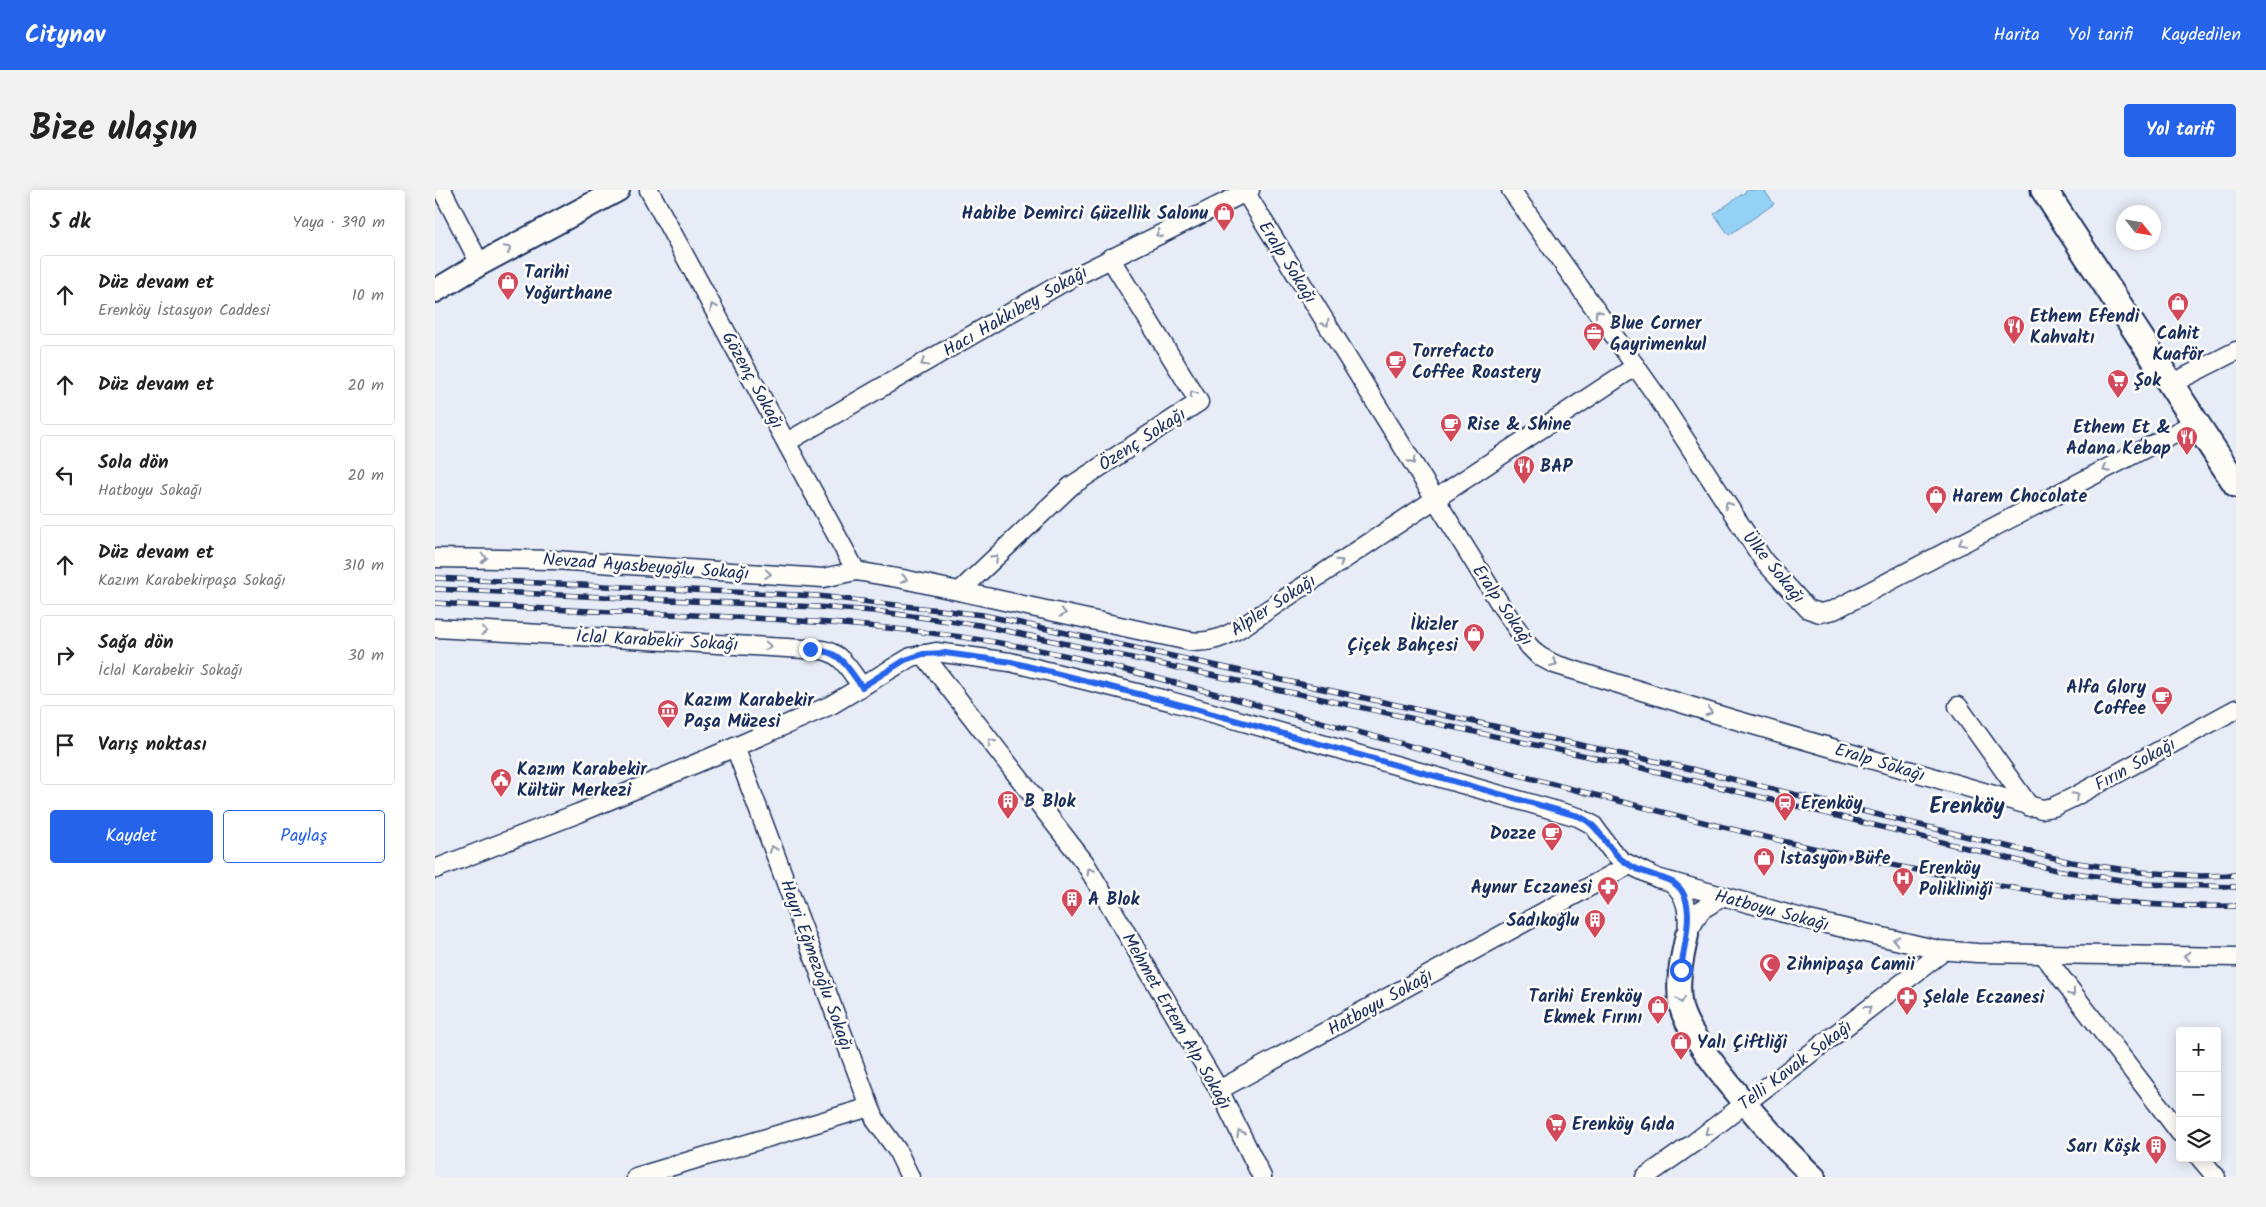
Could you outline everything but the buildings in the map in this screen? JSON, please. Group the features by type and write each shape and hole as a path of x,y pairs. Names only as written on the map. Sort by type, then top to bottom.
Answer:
{"main road":[{"path":"2044,190 2236,484"}],"street":[{"path":"442,190 480,264"},
{"path":"435,291 480,264 618,190"},
{"name":"Gözenç Sokağı","path":"649,190 856,571"},
{"name":"Ülke Sokağı","path":"1511,190 1636,366 1704,466 1758,553 1808,609 1820,613 1834,610 2196,422"},
{"name":"Hacı Hakkıbey Sokağı","path":"787,442 1055,287 1109,258 1246,191"},
{"name":"Eralp Sokağı","path":"1246,191 1519,633 1529,646 1543,658 1577,672 2030,807"},
{"name":"Özenç Sokağı","path":"960,592 1071,486 1199,402 1109,258"},
{"path":"2171,384 2236,351"},
{"name":"Alpler Sokağı","path":"856,571 1189,641 1205,642 1225,636 1242,627 1636,366"},
{"name":"Nevzad Ayasbeyoğlu Sokağı","path":"435,558 554,560 823,578 856,571"},
{"name":"İclal Karabekir Sokağı","path":"435,628 822,650 838,656 862,687"},
{"path":"435,868 579,813 825,708 905,660 923,654 945,653 1027,666 1170,702 1578,816 1593,826 1611,850 1629,865"},
{"name":"Mehmet Ertem Alp Sokağı","path":"923,654 1085,863 1219,1090 1262,1177"},
{"path":"1957,706 2030,807"},
{"name":"Fırın Sokağı","path":"2030,807 2046,809 2061,804 2236,709"},
{"name":"Hayri Eğmezoğlu Sokağı","path":"735,747 870,1108 876,1121 897,1150 910,1177"},
{"name":"Hatboyu Sokağı","path":"1219,1090 1629,865 1671,882 1722,897 1809,920 1944,951 2236,957"},
{"path":"1671,882 1682,892 1686,904 1687,935 1679,984 1683,1015 1702,1046 1746,1102 1815,1177"},
{"path":"1687,935 1701,910 1722,897"},
{"name":"Telli Kavak Sokağı","path":"1645,1177 1944,951"},
{"path":"2043,954 2176,1128"},
{"path":"636,1177 870,1108"},
{"path":"2203,1162 2216,1177"}],"water":[{"path":"1748,190 1764,190 1774,204 1729,235 1714,214"}],"railway":[{"path":"435,578 818,596 983,615 1691,769 2071,862 2140,872 2201,876 2236,875"},
{"path":"435,589 817,607 874,611 979,625 1642,768 2056,870 2147,884 2236,887"},
{"path":"435,603 790,620 886,628 982,640 1107,665 1580,791 1844,855 1989,884 2088,899 2137,904 2236,906"}],"place":[{"name":"Habibe Demirci Güzellik Salonu","path":"1224,232"},
{"name":"Tarihi Yoğurthane","path":"508,301"},
{"name":"Cahit Kuaför","path":"2178,322"},
{"name":"Ethem Efendi Kahvaltı","path":"2014,345"},
{"name":"Blue Corner Gayrimenkul","path":"1594,352"},
{"name":"Torrefacto Coffee Roastery","path":"1396,380"},
{"name":"Şok","path":"2118,399"},
{"name":"Rise & Shine","path":"1451,443"},
{"name":"Ethem Et & Adana Kebap","path":"2187,456"},
{"name":"BAP","path":"1524,485"},
{"name":"Harem Chocolate","path":"1936,515"},
{"name":"İkizler Çiçek Bahçesi","path":"1474,653"},
{"name":"Alfa Glory Coffee","path":"2162,716"},
{"name":"Kazım Karabekir Paşa Müzesi","path":"668,729"},
{"name":"Kazım Karabekir Kültür Merkezi","path":"501,798"},
{"name":"B Blok","path":"1008,820"},
{"name":"Erenköy","path":"1785,822"},
{"name":"Dozze","path":"1552,852"},
{"name":"İstasyon Büfe","path":"1764,877"},
{"name":"Erenköy Polikliniği","path":"1903,897"},
{"name":"Aynur Eczanesi","path":"1608,906"},
{"name":"A Blok","path":"1072,918"},
{"name":"Sadıkoğlu","path":"1595,939"},
{"name":"Zihnipaşa Camii","path":"1770,983"},
{"name":"Şelale Eczanesi","path":"1907,1016"},
{"name":"Tarihi Erenköy Ekmek Fırını","path":"1658,1025"},
{"name":"Yalı Çiftliği","path":"1681,1061"},
{"name":"Erenköy Gıda","path":"1556,1143"},
{"name":"Sarı Köşk","path":"2156,1165"}],"district":[{"name":"Erenköy","path":"1967,805"}],"route":[{"path":"810,649 828,651 838,656 862,687 905,660 923,654 936,652 1011,662 1170,702 1578,816 1589,822 1597,830 1611,850 1623,861 1657,878 1671,882 1682,892 1686,904 1688,926 1681,970"}]}
